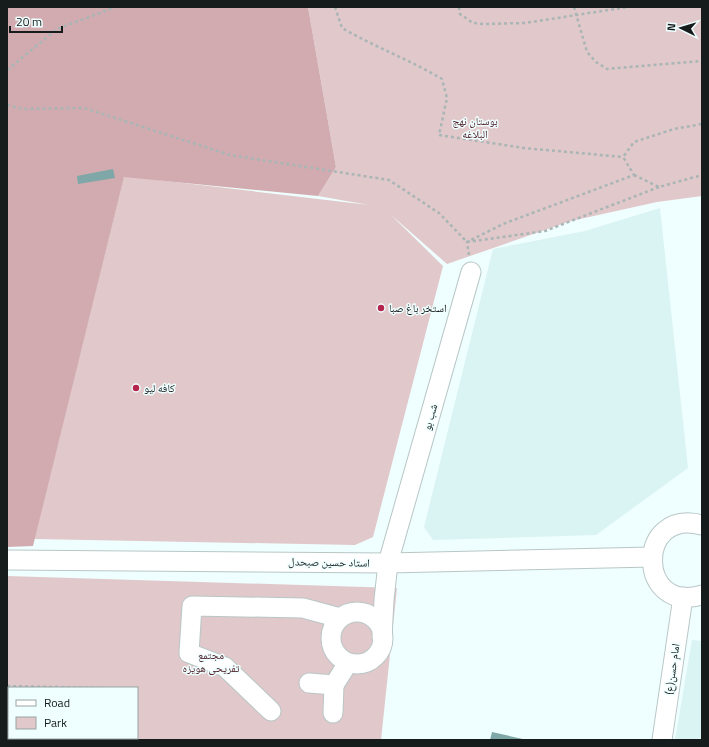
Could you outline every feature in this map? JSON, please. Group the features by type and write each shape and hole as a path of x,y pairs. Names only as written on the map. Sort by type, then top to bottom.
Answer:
{"street":[{"name":"شب بو","path":"382,637 388,563 471,272"},
{"path":"702,525 695,523 675,525 659,538 654,547 652,557 652,568 656,579 663,588 672,594 683,597 694,598 702,595"},
{"name":"استاد حسین صبحدل","path":"7,560 40,559 388,563 652,557"},
{"name":"امام حسن(ع)","path":"662,740 683,597"},
{"path":"271,711 225,667 189,653 192,606 303,608 340,618"},
{"path":"351,613 363,613 371,616 376,622 381,629 382,645 378,653 372,659 357,665 348,663 336,654 332,647 331,639 335,624 340,618 351,613"},
{"path":"333,713 334,685 348,663"},
{"path":"309,683 334,685"}],"path":[{"path":"7,70 57,29 116,7"},
{"path":"335,7 342,28 418,65 442,79 447,98 438,135 524,148 623,158 634,174 659,187"},
{"path":"459,7 460,14 467,19 473,23 484,24 525,23 628,7"},
{"path":"574,7 588,52 596,62 607,69 702,61"},
{"path":"7,105 23,109 84,108 230,154 389,180 439,213 467,242 471,272"},
{"path":"623,158 634,142 674,129 702,124"},
{"path":"467,242 503,224 634,174"},
{"path":"467,242 545,231 659,187 702,175"},
{"path":"7,686 44,687"}],"shaded area":[{"path":"7,7 308,7 336,167 318,196 124,177 33,546 7,547"},
{"path":"113,169 115,178 78,184 77,176"},
{"path":"660,208 688,468 596,535 433,540 424,527 493,249 585,231"},
{"path":"692,640 702,641 702,740 675,740"},
{"path":"492,732 527,740 490,740"}],"green space":[{"name":"بوستان نهج البلاغه","path":"308,7 702,7 702,196 657,202 571,221 447,264 390,214 443,266 373,537 355,545 34,539 124,176 369,205 318,196 336,167"},
{"name":"مجتمع تفریحی هویزه","path":"7,576 397,588 381,740 7,740"}],"place":[{"name":"استخر باغ صبا","path":"381,308"},
{"name":"کافه لیو","path":"136,388"}]}
